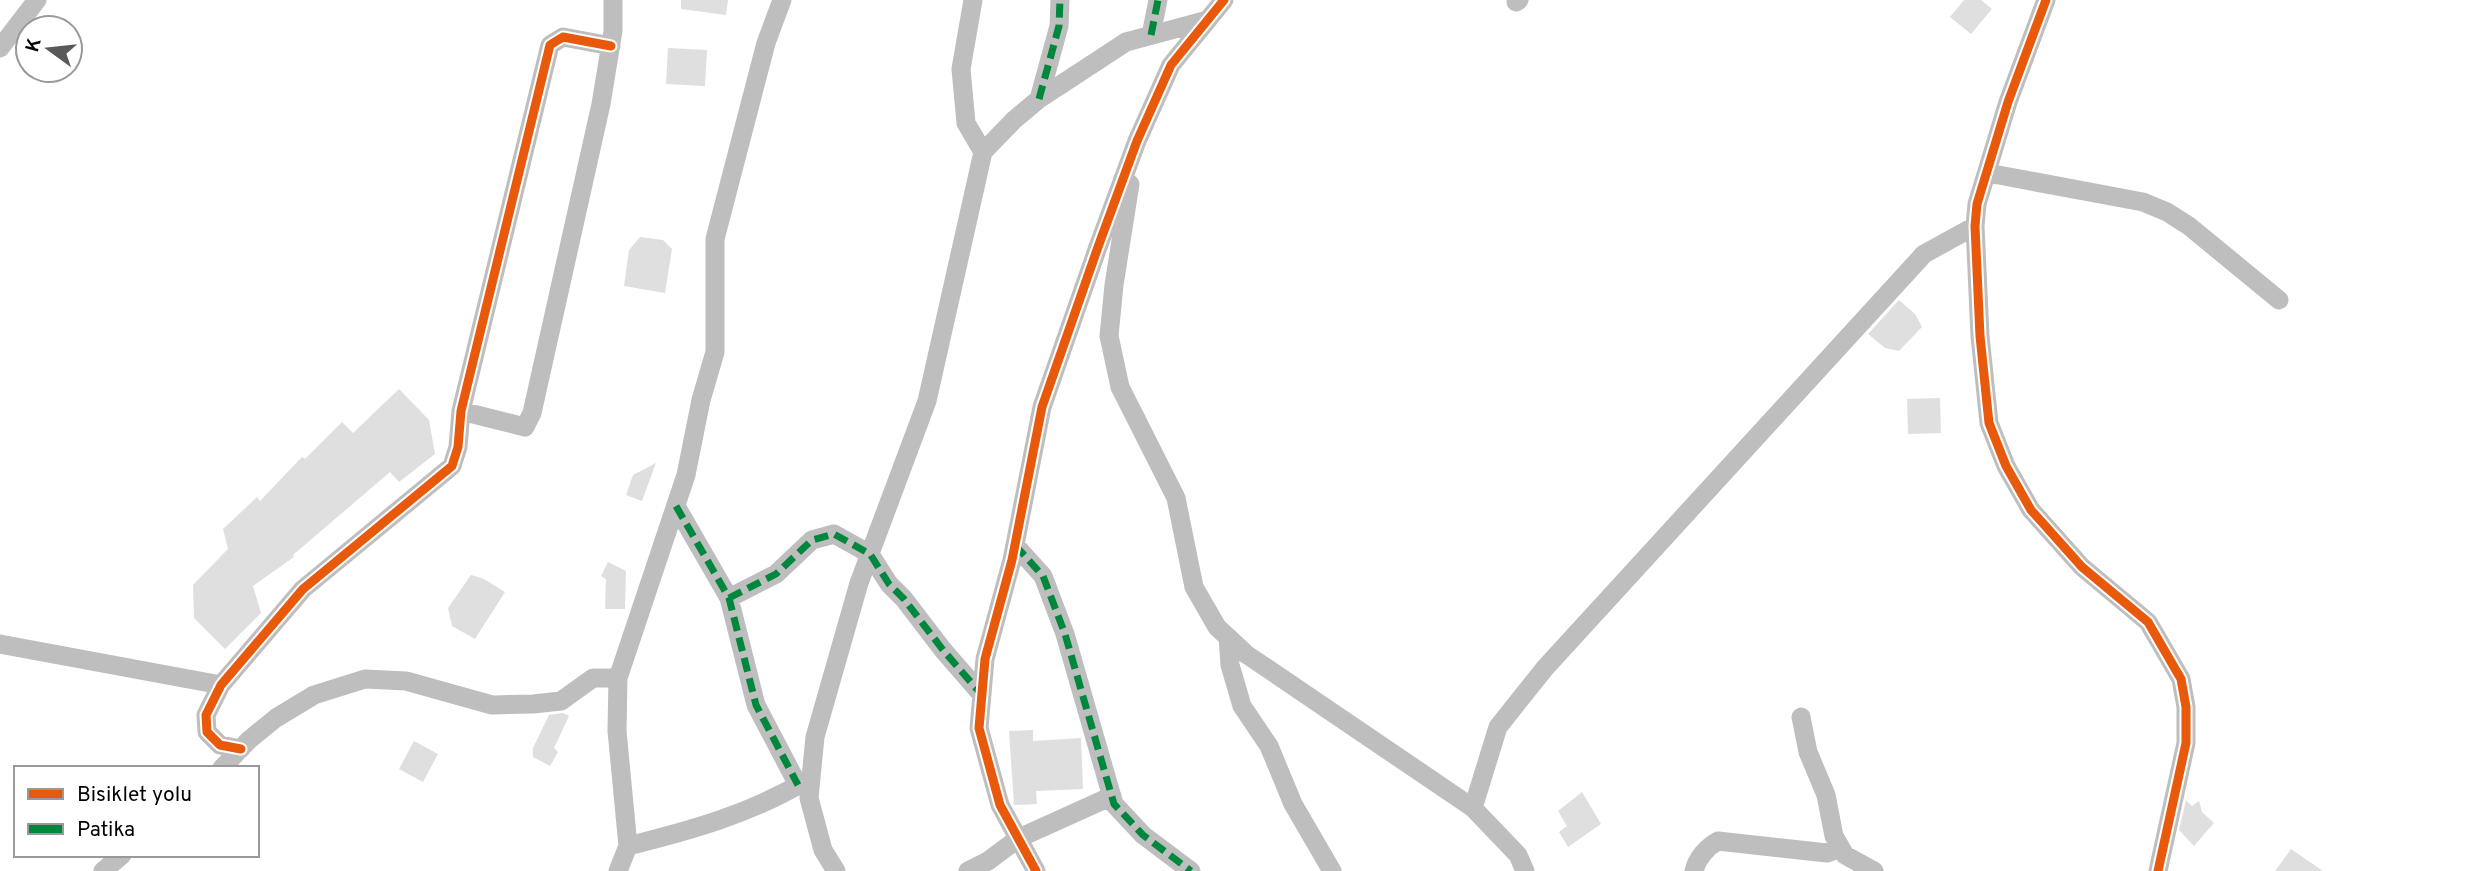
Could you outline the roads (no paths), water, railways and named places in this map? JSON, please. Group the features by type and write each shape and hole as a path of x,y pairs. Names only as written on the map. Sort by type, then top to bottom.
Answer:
{"street":[{"path":"0,48 37,0"},
{"path":"461,411 525,427 533,413 601,104 611,47 613,0"},
{"path":"618,871 628,846 617,731 618,678 686,475 701,400 715,352 715,239 766,43 782,0"},
{"path":"973,0 961,69 966,123 983,152"},
{"path":"1039,99 1059,26 1060,0"},
{"path":"1151,35 1158,0"},
{"path":"1037,871 1000,805 979,728 985,659 1015,545 1042,407 1137,141 1171,65 1224,0"},
{"path":"2046,0 2008,103 1977,204 1975,226 1980,336 1989,423 2006,466 2031,510 2082,567 2148,622 2180,679 2186,707 2186,743 2158,871"},
{"path":"628,846 706,826 771,801 805,782 859,583 927,401 983,152 1039,99 1126,42 1208,20"},
{"path":"241,749 220,745 207,732 206,715 221,685 303,589 452,466 458,447 461,411 550,45 563,37 611,47"},
{"path":"1137,141 1114,285 1109,336 1120,387 1176,498 1194,587 1217,627 1246,654 1473,808 1518,855 1525,871"},
{"path":"1988,173 2143,202 2167,212 2189,226 2279,300"},
{"path":"1473,808 1498,727 1545,668 1924,254 1975,226"},
{"path":"676,506 729,598 756,705 805,782 823,850 836,871"},
{"path":"729,598 776,574 812,540 834,534 870,554 888,584 904,599 982,695"},
{"path":"1015,545 1043,576 1065,634 1114,804 1143,835 1191,871"},
{"path":"1228,638 1230,664 1242,706 1269,746 1293,804 1329,870"},
{"path":"0,644 221,685"},
{"path":"224,766 276,718 314,695 365,679 406,681 492,705 533,705 561,701 593,678 618,678"},
{"path":"1801,717 1808,752 1826,794 1834,836 1845,855 1874,871"},
{"path":"968,871 988,861 1018,838 1112,796"},
{"path":"1694,871 1709,846 1718,841 1827,853 1840,848"},
{"path":"103,871 120,857"}]}
